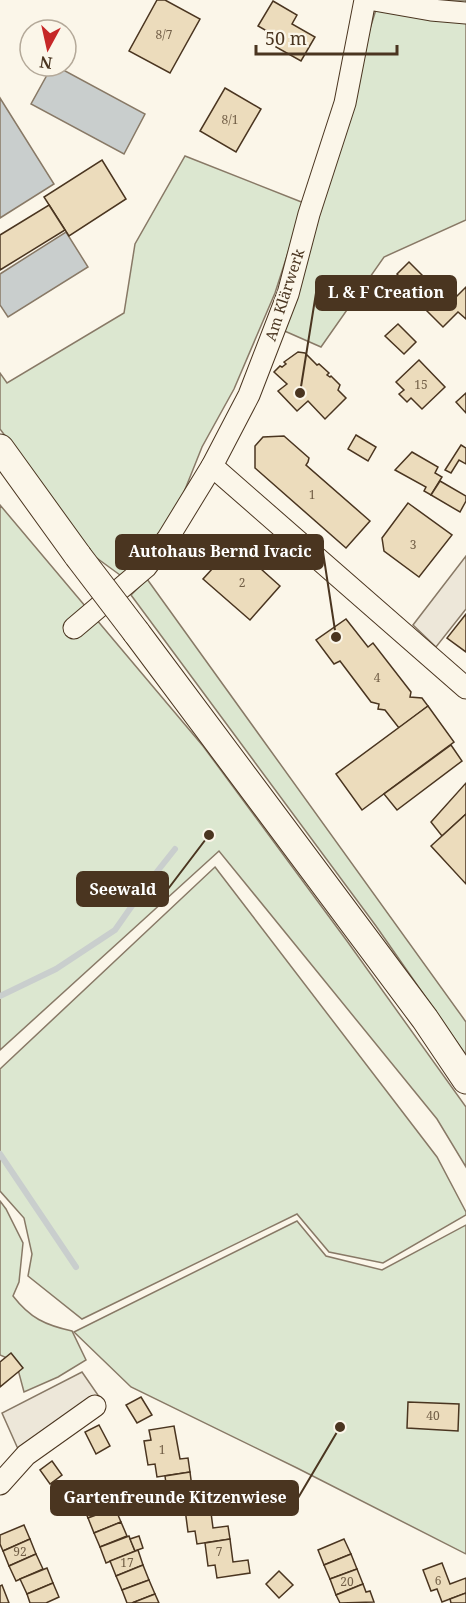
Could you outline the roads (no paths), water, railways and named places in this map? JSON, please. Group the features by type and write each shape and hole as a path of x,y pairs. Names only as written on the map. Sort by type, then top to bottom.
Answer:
{"main road":[{"path":"0,448 78,556 425,1019 466,1080"}],"street":[{"name":"Am Klärwerk","path":"74,628 146,567 168,538 212,466 249,395 288,294 309,214 345,103 365,0"},
{"path":"374,0 431,10 466,13"},
{"path":"212,466 466,688"},
{"path":"0,1484 26,1455 95,1406"}],"waterway":[{"path":"0,996 56,969 115,930 175,849"},
{"path":"0,1154 76,1267"}],"place":[{"name":"L & F Creation","path":"300,393"},
{"name":"Autohaus Bernd Ivacic","path":"336,637"},
{"name":"Seewald","path":"209,835"},
{"name":"Gartenfreunde Kitzenwiese","path":"340,1427"}]}
